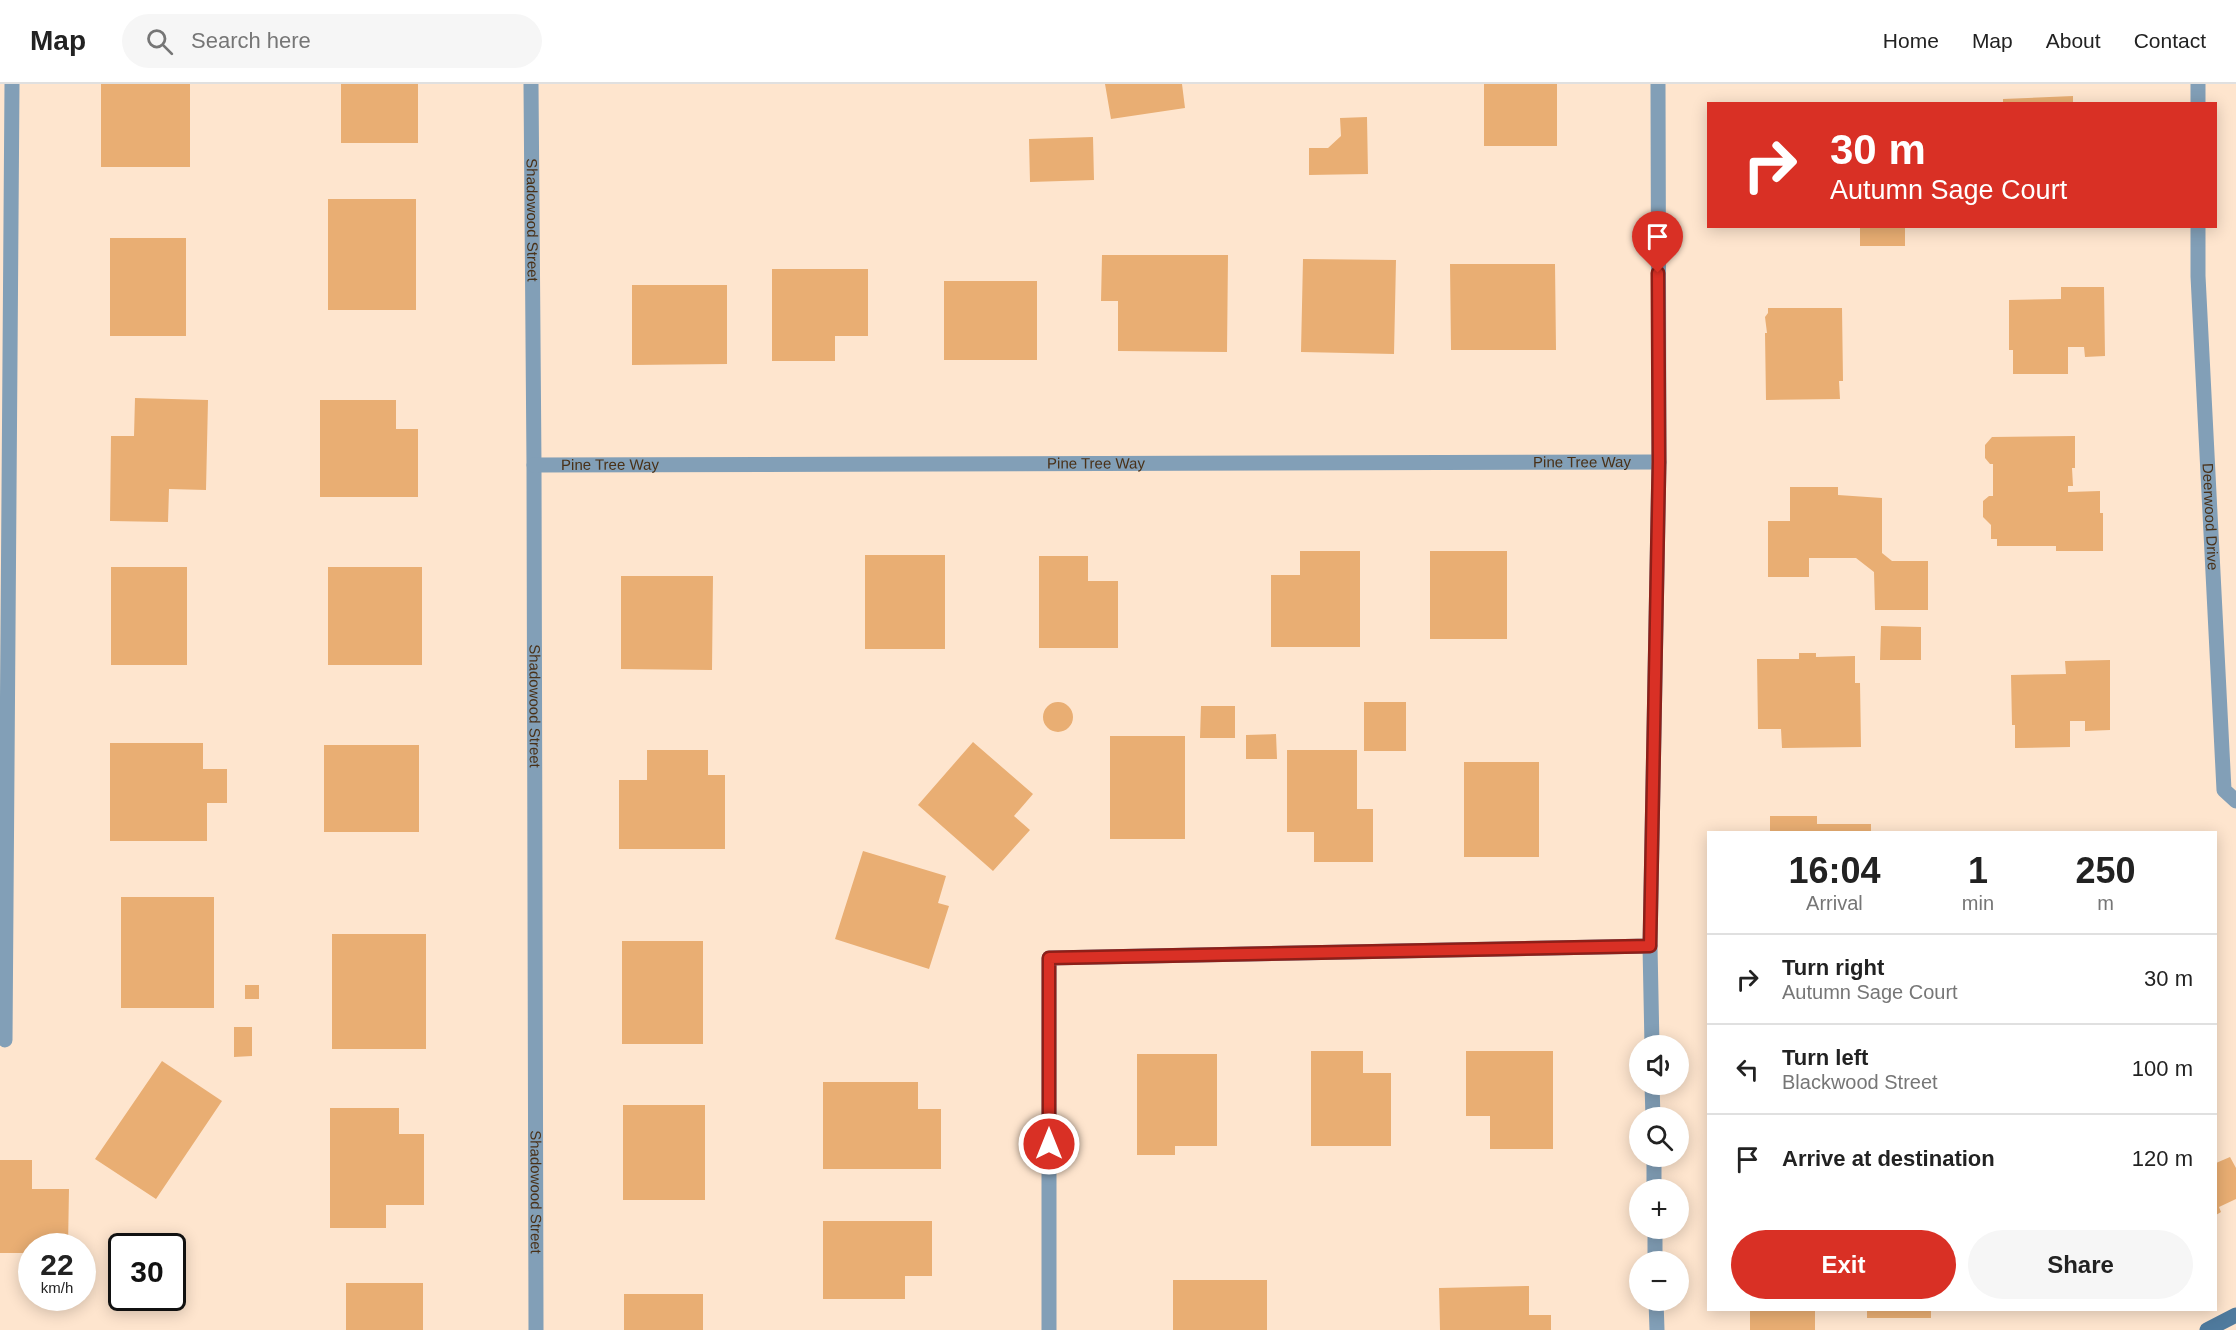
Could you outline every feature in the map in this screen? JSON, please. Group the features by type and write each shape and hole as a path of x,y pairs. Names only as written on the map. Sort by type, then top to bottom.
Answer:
{"street":[{"path":"5,1040 12,84"},
{"name":"Shadowood Street","path":"531,84 536,1330"},
{"path":"1652,1035 1650,946 1659,462 1658,84"},
{"path":"2198,84 2198,102"},
{"name":"Deerwood Drive","path":"2198,228 2198,276 2224,790 2236,801"},
{"name":"Pine Tree Way","path":"534,465 1659,462"},
{"path":"1049,1330 1049,958 1650,946"},
{"path":"1656,1311 1657,1330"},
{"path":"2207,1330 2236,1315"}],"building":[{"path":"101,84 190,84 190,167 101,167"},
{"path":"341,84 418,84 418,143 341,143"},
{"path":"1105,84 1182,84 1185,108 1111,119"},
{"path":"1484,84 1557,84 1557,146 1484,146"},
{"path":"2073,96 2073,102 2003,102 2003,99"},
{"path":"1367,117 1368,174 1309,175 1309,148 1328,148 1341,136 1340,118"},
{"path":"1093,137 1094,180 1030,182 1029,139"},
{"path":"328,199 416,199 416,310 328,310"},
{"path":"1860,228 1905,228 1905,246 1860,246"},
{"path":"110,238 186,238 186,336 110,336"},
{"path":"1102,255 1228,255 1227,352 1118,351 1118,301 1101,301"},
{"path":"1303,259 1396,260 1394,354 1301,352"},
{"path":"1450,264 1555,264 1556,350 1451,350"},
{"path":"772,269 868,269 868,336 835,336 835,361 772,361"},
{"path":"944,281 1037,281 1037,360 944,360"},
{"path":"632,285 727,285 727,364 632,365"},
{"path":"2061,287 2104,287 2105,356 2085,357 2084,347 2068,347 2068,374 2013,374 2013,350 2009,350 2009,300 2061,299"},
{"path":"1768,308 1842,308 1843,381 1839,381 1840,399 1766,400 1765,333 1767,333 1765,317"},
{"path":"135,398 208,400 206,490 169,489 168,522 110,521 111,436 134,436"},
{"path":"320,400 396,400 396,429 418,429 418,497 320,497"},
{"path":"2075,436 2073,486 2068,486 2068,492 2100,491 2100,513 2103,513 2103,551 2056,551 2056,546 1997,546 1997,539 1991,539 1991,525 1983,517 1983,501 1993,496 1993,464 1985,458 1985,445 1992,437"},
{"path":"1790,487 1838,487 1838,495 1882,498 1882,553 1892,561 1928,561 1928,610 1875,610 1874,572 1856,558 1809,558 1809,577 1768,577 1768,521 1790,521"},
{"path":"1300,551 1360,551 1360,647 1271,647 1271,575 1300,575"},
{"path":"1430,551 1507,551 1507,639 1430,639"},
{"path":"865,555 945,555 945,649 865,649"},
{"path":"1039,556 1088,556 1088,581 1118,581 1118,648 1039,648"},
{"path":"111,567 187,567 187,665 111,665"},
{"path":"328,567 422,567 422,665 328,665"},
{"path":"621,576 713,576 712,670 621,669"},
{"path":"1881,626 1921,627 1921,660 1880,660"},
{"path":"1799,653 1816,653 1816,657 1855,656 1855,683 1860,683 1861,747 1782,748 1781,729 1758,729 1757,659 1799,659"},
{"path":"2110,660 2110,730 2085,731 2085,721 2070,721 2070,747 2015,748 2011,675 2066,674 2065,661"},
{"path":"1058,702 1069,706 1073,717 1069,728 1058,732 1047,728 1043,717 1047,706"},
{"path":"1364,702 1406,702 1406,751 1364,751"},
{"path":"1201,706 1235,706 1235,738 1200,738"},
{"path":"1276,734 1277,759 1246,759 1246,735"},
{"path":"1110,736 1185,736 1185,839 1110,839"},
{"path":"973,742 1033,794 1014,816 1030,830 993,871 918,805"},
{"path":"110,743 203,743 203,769 227,769 227,803 207,803 207,841 110,841"},
{"path":"324,745 419,745 419,832 324,832"},
{"path":"647,750 708,750 708,775 725,775 725,849 619,849 619,780 647,780"},
{"path":"1287,750 1357,750 1357,809 1373,809 1373,862 1314,862 1314,832 1287,832"},
{"path":"1464,762 1539,762 1539,857 1464,857"},
{"path":"1770,816 1817,816 1817,824 1871,824 1871,831 1770,831"},
{"path":"863,851 946,876 938,903 949,906 929,969 835,939"},
{"path":"121,897 214,897 214,1008 121,1008"},
{"path":"332,934 426,934 426,1049 332,1049"},
{"path":"622,941 703,941 703,1044 622,1044"},
{"path":"245,985 259,985 259,999 245,999"},
{"path":"234,1027 252,1027 252,1056 234,1057"},
{"path":"1311,1051 1363,1051 1363,1073 1391,1073 1391,1146 1311,1146"},
{"path":"1466,1051 1553,1051 1553,1149 1490,1149 1490,1116 1466,1116"},
{"path":"1137,1054 1217,1054 1217,1146 1175,1146 1175,1155 1137,1155"},
{"path":"162,1061 222,1101 156,1199 95,1159"},
{"path":"823,1082 918,1082 918,1109 941,1109 941,1169 823,1169"},
{"path":"623,1105 705,1105 705,1200 623,1200"},
{"path":"330,1108 399,1108 399,1134 424,1134 424,1205 386,1205 386,1228 330,1228"},
{"path":"2230,1157 2236,1168 2236,1199 2219,1207 2221,1212 2217,1214 2217,1163"},
{"path":"0,1160 32,1160 32,1189 69,1189 68,1233 18,1233 18,1253 0,1253"},
{"path":"823,1221 932,1221 932,1276 905,1276 905,1299 823,1299"},
{"path":"1173,1280 1267,1280 1267,1330 1173,1330"},
{"path":"346,1283 423,1283 423,1330 346,1330"},
{"path":"1529,1286 1529,1315 1551,1315 1551,1330 1440,1330 1439,1288"},
{"path":"624,1294 703,1294 703,1330 624,1330"},
{"path":"1750,1311 1815,1311 1815,1330 1750,1330"},
{"path":"1867,1311 1931,1311 1931,1318 1867,1318"}],"route":[{"path":"1049,1144 1049,958 1650,946 1659,462 1658,273"}]}
